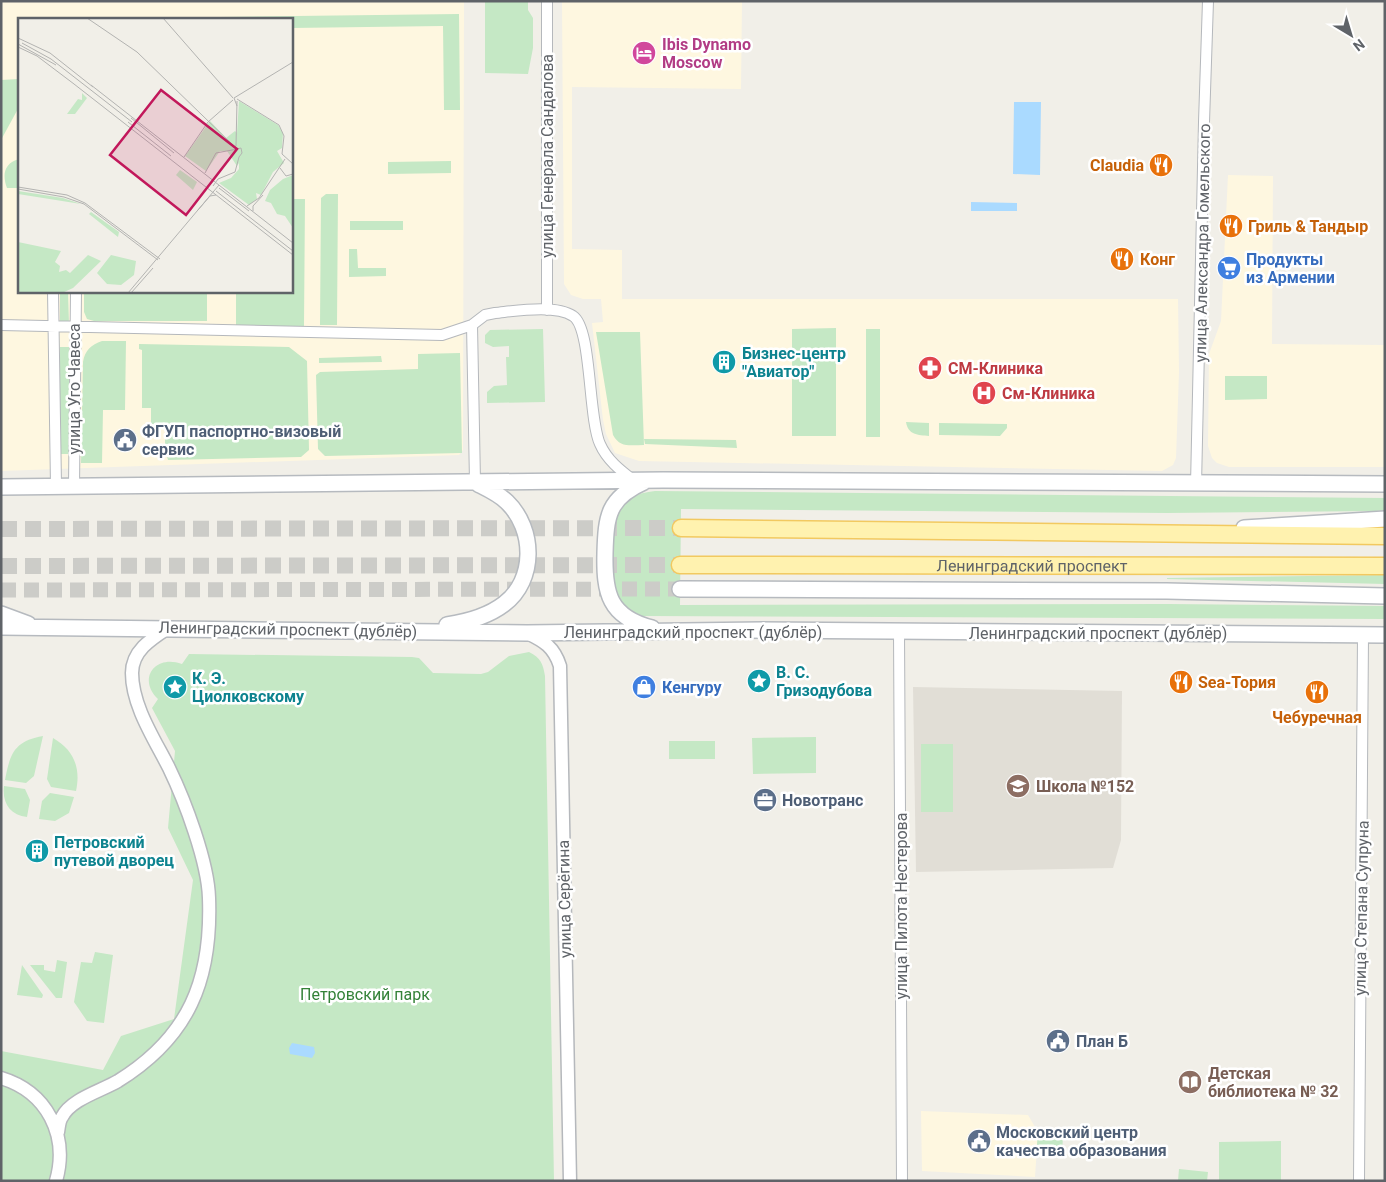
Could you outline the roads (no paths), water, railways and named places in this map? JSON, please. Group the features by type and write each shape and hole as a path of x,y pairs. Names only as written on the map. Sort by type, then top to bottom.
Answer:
{"main road":[{"path":"1,487 633,480 1196,485 1385,484"},
{"path":"663,480 639,484 614,502 605,525 604,581 611,602 623,616 641,625 664,632"},
{"path":"416,630 458,623 490,613 505,604 522,581 527,568 528,553 523,523 507,501 475,482"},
{"path":"1,496 37,486"},
{"path":"1169,533 1385,519"},
{"name":"Ленинградский проспект","path":"681,528 1385,536"},
{"name":"Ленинградский проспект","path":"680,565 1385,566"},
{"path":"680,589 1167,591 1385,596"},
{"path":"1,614 36,627"},
{"name":"Ленинградский проспект (дублёр)","path":"1,627 416,630 527,633 899,631 1385,635"}],"street":[{"name":"улица Генерала Сандалова","path":"547,1 547,310"},
{"name":"улица Александра Гомельского","path":"1196,485 1208,1"},
{"name":"улица Уго Чавеса","path":"53,292 56,486"},
{"name":"улица Уго Чавеса","path":"74,487 76,292"},
{"path":"1,325 442,335 472,325 485,315 495,312 561,310 574,316 584,337 595,432 609,460 633,480"},
{"path":"472,325 475,482"},
{"path":"58,1132 61,1117 70,1106 119,1080 171,1038 183,1022 191,1006 204,964 209,914 208,882 181,794 138,704 132,672 137,654 148,641 168,628"},
{"name":"улица Пилота Нестерова","path":"899,631 902,1181"},
{"name":"улица Серёгина","path":"527,633 546,642 556,653 560,666 570,1181"},
{"name":"улица Степана Супруна","path":"1359,1181 1363,635"},
{"path":"1,1078 15,1082 34,1094 48,1110 58,1132 61,1148 56,1181"}],"water":[{"path":"1014,102 1041,102 1040,175 1013,174"},
{"path":"971,202 1017,203 1017,211 971,211"},
{"path":"292,1043 314,1047 315,1053 312,1058 290,1054 289,1048"}],"tunnel":[{"path":"1,529 681,528"},
{"path":"1,566 680,565"},
{"path":"1,590 680,589"}],"place":[{"name":"Ibis Dynamo Moscow","path":"644,53"},
{"name":"Claudia","path":"1161,165"},
{"name":"Гриль & Тандыр","path":"1231,226"},
{"name":"Конг","path":"1122,259"},
{"name":"Продукты из Армении","path":"1229,268"},
{"name":"Бизнес-центр \"Авиатор\"","path":"724,362"},
{"name":"СМ-Клиника","path":"930,368"},
{"name":"См-Клиника","path":"984,393"},
{"name":"ФГУП паспортно-визовый сервис","path":"125,440"},
{"name":"В. С. Гризодубова","path":"759,681"},
{"name":"Sea-Тория","path":"1181,682"},
{"name":"К. Э. Циолковскому","path":"175,687"},
{"name":"Кенгуру","path":"644,687"},
{"name":"Чебуречная","path":"1317,692"},
{"name":"Школа №152","path":"1018,786"},
{"name":"Новотранс","path":"765,800"},
{"name":"Петровский путевой дворец","path":"37,851"},
{"name":"План Б","path":"1058,1041"},
{"name":"Детская библиотека № 32","path":"1190,1082"},
{"name":"Московский центр качества образования","path":"979,1141"}],"park label":[{"name":"Петровский парк","path":"365,994"}]}
